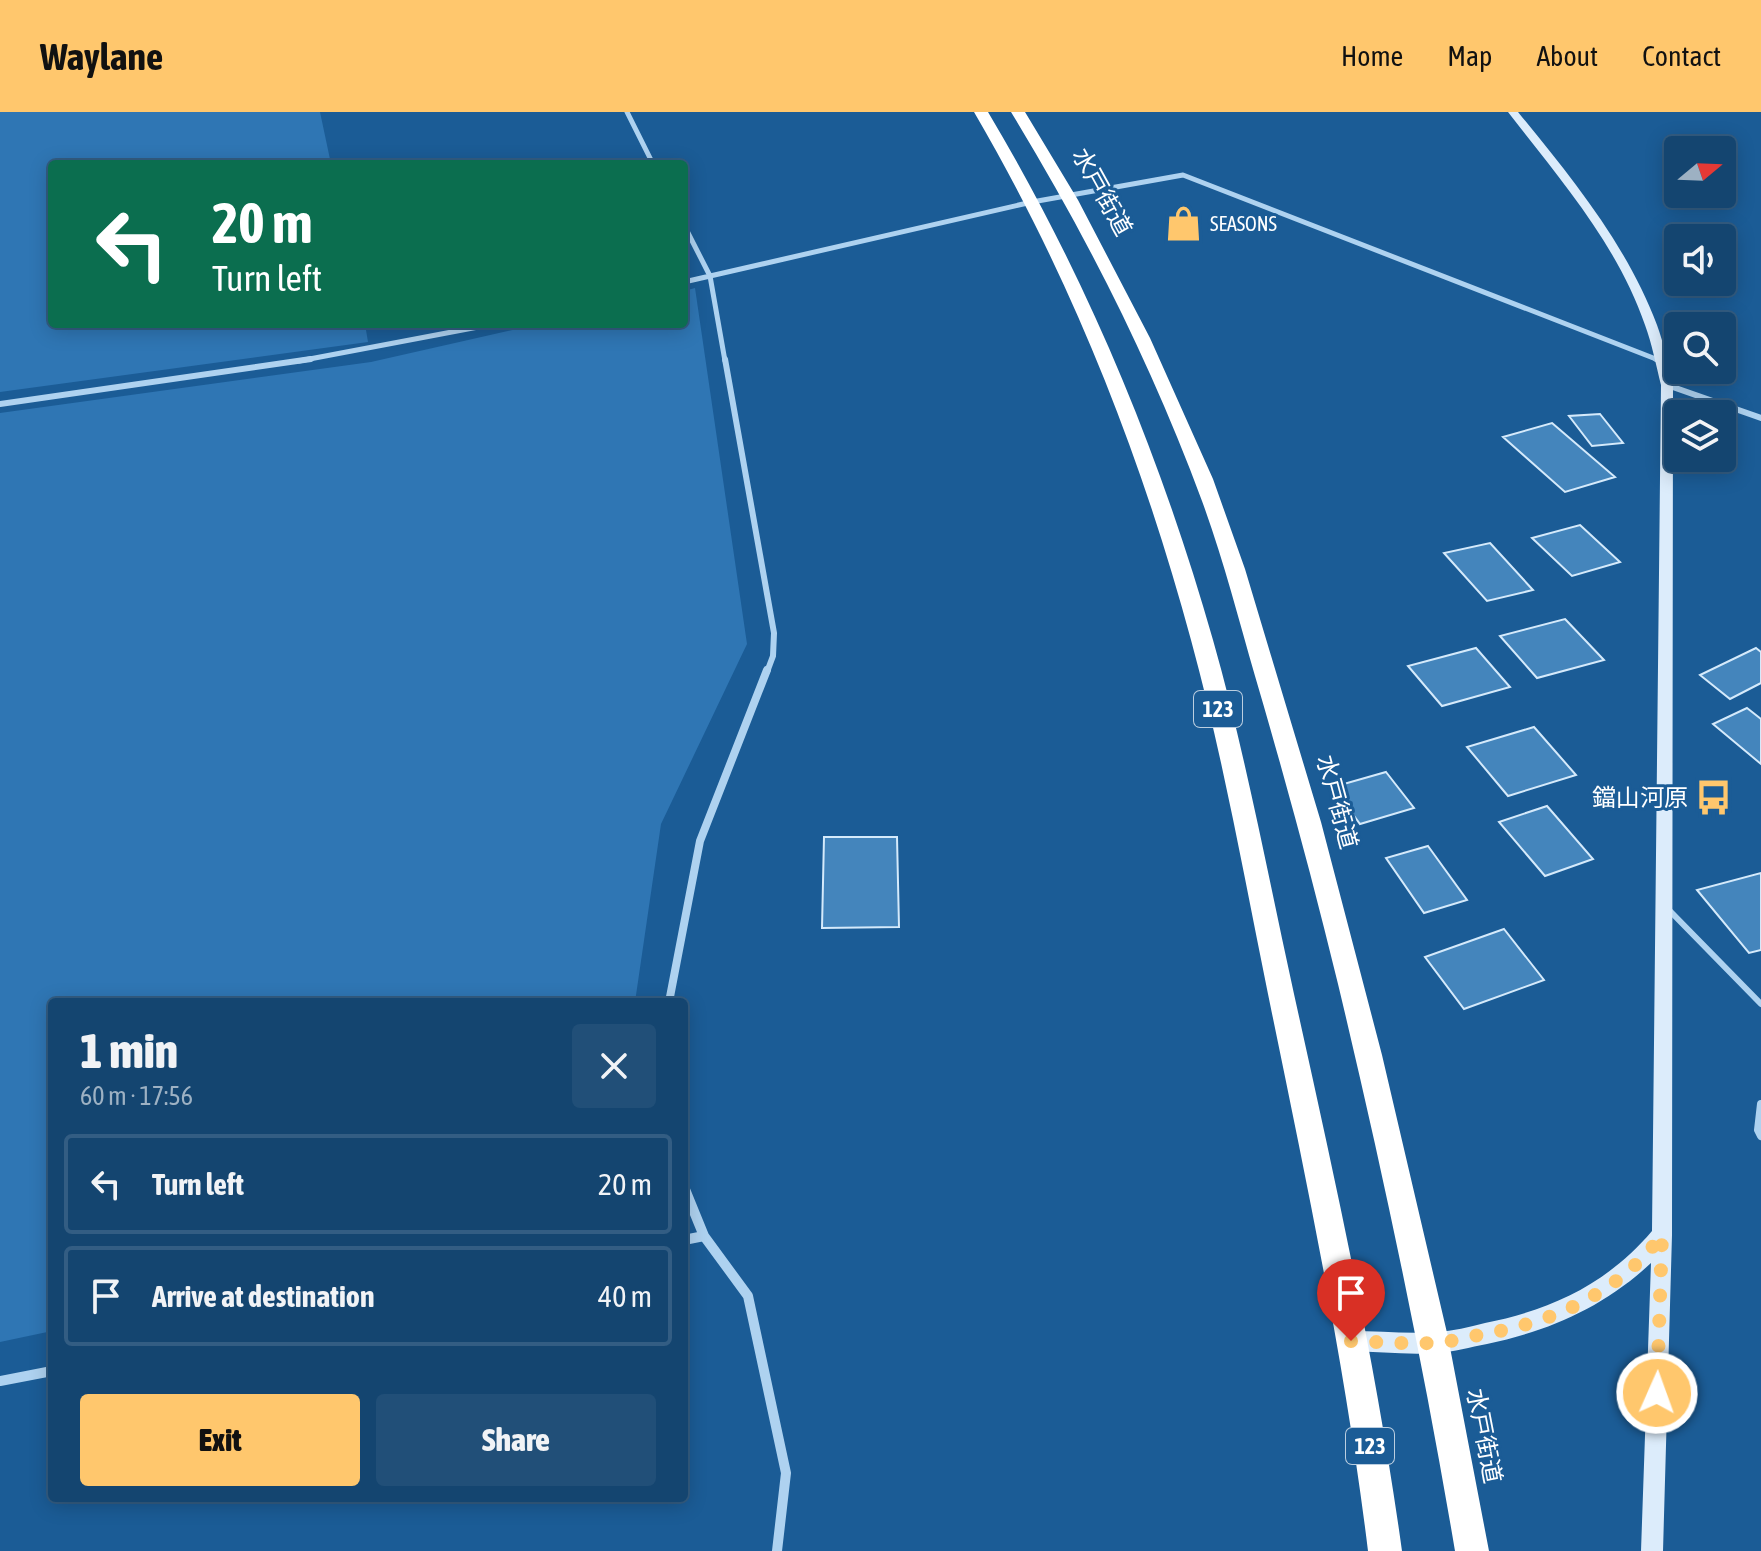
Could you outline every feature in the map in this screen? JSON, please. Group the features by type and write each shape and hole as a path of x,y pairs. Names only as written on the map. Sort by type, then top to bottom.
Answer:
{"highway":[{"name":"123","path":"981,112 1032,202 1092,326 1152,484 1202,640 1320,1171 1378,1495 1385,1551"},
{"name":"水戸街道","path":"1018,112 1069,195 1126,302 1204,482 1246,608 1296,772 1394,1155 1472,1551"}],"street":[{"path":"627,112 651,160"},
{"path":"1513,112 1591,213 1650,324 1667,385 1662,1235 1652,1551"},
{"path":"688,281 1032,202 1183,175 1661,361"},
{"path":"670,998 700,841 773,656 774,633 710,276 688,233"},
{"path":"0,404 246,371 395,346 476,328"},
{"path":"1667,385 1761,418"},
{"path":"688,1197 704,1236 748,1296 786,1473 777,1551"},
{"path":"1351,1341 1433,1343 1517,1329 1577,1307 1617,1282 1642,1261 1662,1235"},
{"path":"688,1239 704,1236"},
{"path":"0,1381 48,1372"}],"lane":[{"path":"1663,903 1761,1004"},
{"path":"1761,1104 1758,1130 1761,1136"}],"shaded area":[{"path":"0,112 320,112 330,160 48,160 48,328 366,328 368,342 0,392"},
{"path":"695,288 747,644 661,824 636,998 48,998 48,1332 0,1342 0,413 371,362 521,328 688,328 688,290"}],"building":[{"path":"1600,414 1623,443 1592,446 1569,416"},
{"path":"1552,423 1615,477 1565,492 1503,437"},
{"path":"1580,525 1620,562 1572,576 1532,538"},
{"path":"1490,543 1533,590 1487,601 1444,553"},
{"path":"1565,619 1604,660 1537,678 1500,636"},
{"path":"1476,648 1510,687 1442,706 1408,666"},
{"path":"1756,648 1761,652 1761,683 1730,699 1700,675"},
{"path":"1747,708 1761,719 1761,764 1713,724"},
{"path":"1534,727 1576,775 1508,796 1467,747"},
{"path":"1386,772 1414,808 1360,824 1333,787"},
{"path":"1547,806 1593,859 1545,876 1499,822"},
{"path":"824,837 897,837 899,927 822,928"},
{"path":"1428,846 1467,900 1424,913 1386,858"},
{"path":"1761,873 1761,950 1749,953 1697,890"},
{"path":"1504,929 1544,980 1464,1009 1425,957"}],"place":[{"name":"SEASONS","path":"1184,224"},
{"name":"鐺山河原","path":"1714,798"}],"route":[{"path":"1351,1341 1433,1343 1517,1329 1577,1307 1617,1282 1642,1261 1662,1235 1657,1393"}]}
